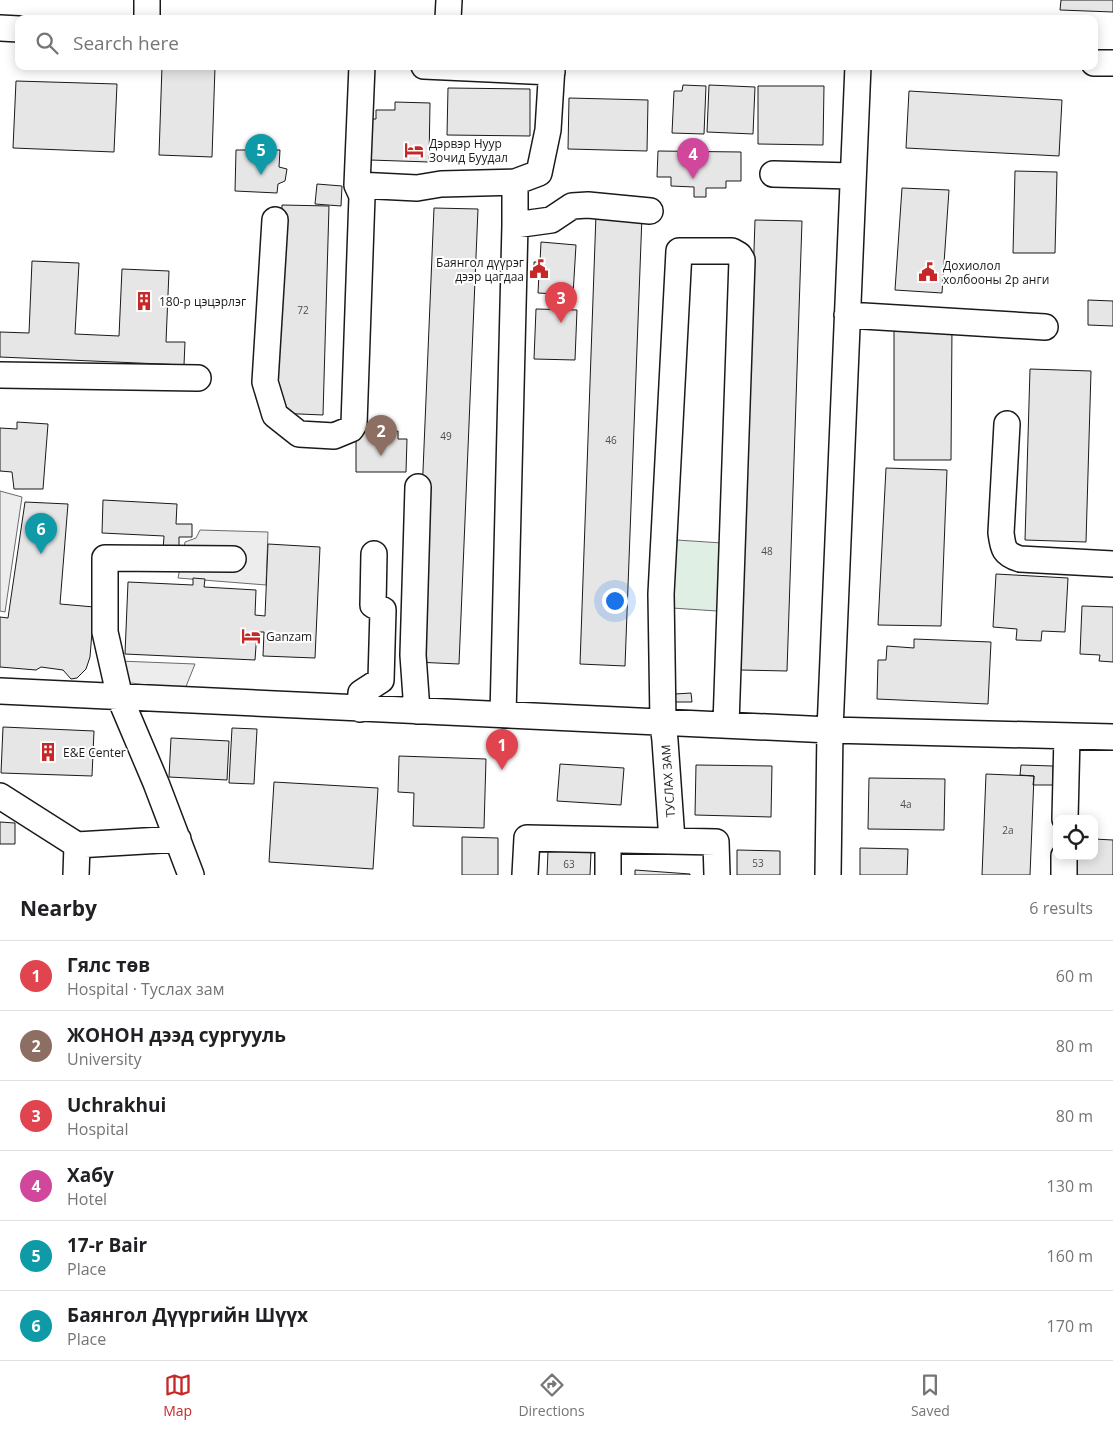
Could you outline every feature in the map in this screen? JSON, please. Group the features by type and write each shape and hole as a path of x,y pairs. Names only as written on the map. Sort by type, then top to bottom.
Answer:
{"street":[{"path":"147,15 148,0"},
{"path":"448,15 449,0"},
{"path":"0,28 15,29"},
{"path":"1098,63 1113,63"},
{"path":"275,220 265,382 276,415 299,434 334,436 351,429 354,424 362,196 357,185 362,70"},
{"path":"357,185 417,188 441,184 515,182 539,173 548,130 552,70"},
{"path":"828,875 830,730 858,70"},
{"path":"773,174 854,176"},
{"path":"503,715 516,225 515,182"},
{"path":"516,225 551,220 572,206 588,205 650,211"},
{"name":"ТУСЛАХ ЗАМ","path":"672,840 666,741 662,722 661,594 679,251 732,251 739,255 742,260 726,724"},
{"path":"848,315 1045,327"},
{"path":"0,375 198,378"},
{"path":"1007,424 1001,533 1003,546 1009,555 1020,558 1113,564"},
{"path":"417,711 413,655 418,487"},
{"path":"360,709 361,693 381,680 383,610 373,605 374,554"},
{"path":"191,875 120,698 105,632 105,558 234,559"},
{"path":"0,692 830,730 1113,737"},
{"path":"1065,815 1067,736"},
{"path":"0,796 77,845 178,839"},
{"path":"525,875 527,838 716,842 716,875"},
{"path":"608,840 608,875"},
{"path":"76,875 77,845"},
{"path":"1064,860 1064,875"}],"green space":[{"path":"677,540 722,543 717,611 672,608"}],"shaded area":[{"path":"0,491 22,497 5,612 0,611"},
{"path":"200,530 268,532 266,585 178,578 185,542 196,538"},
{"path":"119,661 195,664 185,689 122,682"}],"building":[{"path":"1061,0 1113,0 1113,12 1060,10"},
{"path":"162,70 215,70 212,157 159,155"},
{"path":"16,81 117,84 114,152 13,148"},
{"path":"683,85 706,86 704,134 672,133 674,91 682,91"},
{"path":"709,85 755,87 753,134 707,132"},
{"path":"758,86 824,86 823,145 758,144"},
{"path":"448,88 530,89 530,136 447,135"},
{"path":"909,91 1062,100 1059,156 906,148"},
{"path":"569,98 648,100 647,151 568,149"},
{"path":"395,102 430,103 429,162 370,160 371,119 376,119 376,110 395,110"},
{"path":"236,150 280,150 279,167 287,169 285,181 278,184 277,193 235,191"},
{"path":"658,151 741,152 741,181 726,181 726,188 706,188 706,197 694,197 694,187 671,186 671,177 657,177"},
{"path":"1015,171 1057,172 1055,253 1013,253"},
{"path":"317,184 342,186 341,206 315,204"},
{"path":"902,188 949,190 942,293 895,290"},
{"path":"282,205 329,206 323,415 276,413"},
{"path":"434,208 478,209 459,664 415,662"},
{"path":"596,214 642,216 625,666 580,664"},
{"path":"755,220 802,221 787,671 740,670"},
{"path":"541,242 576,245 573,295 538,293 539,273 534,273 534,262 540,262"},
{"name":"180-р цэцэрлэг","path":"32,261 79,263 75,334 119,336 122,269 169,271 166,342 185,342 184,365 0,357 0,332 29,333"},
{"path":"1088,300 1113,301 1113,326 1088,325"},
{"path":"536,309 577,310 575,360 534,359"},
{"path":"894,327 952,327 951,460 894,460"},
{"path":"1030,369 1091,371 1086,542 1025,540"},
{"path":"17,422 48,424 43,489 14,489 12,472 0,471 0,428 17,429"},
{"path":"356,431 398,431 398,439 407,439 406,472 356,472"},
{"path":"886,468 947,470 941,626 878,625"},
{"path":"103,500 177,504 176,524 192,524 192,537 179,537 179,552 163,551 164,536 102,533"},
{"path":"25,502 68,504 60,604 94,607 90,657 86,669 77,678 71,679 63,670 41,667 36,670 0,667 0,617 8,618"},
{"path":"268,544 320,547 315,658 263,656 264,632 257,632 255,660 125,654 128,582 193,585 193,578 205,579 204,587 256,590 255,615 265,616"},
{"path":"996,574 1068,578 1065,632 1042,631 1041,641 1016,640 1017,629 993,627"},
{"path":"1082,606 1113,607 1113,662 1099,661 1100,655 1080,654"},
{"path":"914,639 991,642 988,704 877,699 878,660 886,660 887,646 914,648"},
{"path":"691,693 692,702 674,702 675,694"},
{"name":"E&E Center","path":"3,727 94,731 92,776 1,773"},
{"path":"232,728 257,729 254,784 229,783"},
{"path":"171,738 229,741 227,780 169,777"},
{"path":"399,756 486,759 484,828 413,826 414,793 398,792"},
{"path":"560,764 624,768 621,805 557,801"},
{"path":"696,765 772,766 771,817 695,815"},
{"path":"1021,765 1053,766 1053,785 1033,785 1034,776 1020,775"},
{"path":"986,774 1034,776 1030,875 982,875"},
{"path":"869,778 945,779 944,830 868,829"},
{"path":"274,782 378,788 373,869 269,862"},
{"path":"0,822 15,823 15,844 0,844"},
{"path":"462,837 498,838 498,875 462,875"},
{"path":"1098,839 1113,840 1113,875 1076,875 1076,860 1098,860"},
{"path":"860,848 908,849 907,875 860,875"},
{"path":"737,850 780,851 780,875 737,875"},
{"path":"548,851 591,852 590,875 547,875"},
{"path":"635,870 690,874 690,875 635,875"}],"place":[{"name":"Дэрвэр Нуур Зочид Буудал","path":"414,150"},
{"name":"17-r Bair","path":"261,175"},
{"name":"Хабу","path":"693,179"},
{"name":"Баянгол дүүрэг дээр цагдаа","path":"539,269"},
{"name":"Дохиолол холбооны 2р анги","path":"928,272"},
{"name":"180-р цэцэрлэг","path":"144,301"},
{"name":"Uchrakhui","path":"561,323"},
{"name":"ЖОНОН дээд сургууль","path":"381,456"},
{"name":"Баянгол Дүүргийн Шүүх","path":"41,554"},
{"name":"Ganzam","path":"251,636"},
{"name":"E&E Center","path":"48,752"},
{"name":"Гялс төв","path":"502,770"}]}
